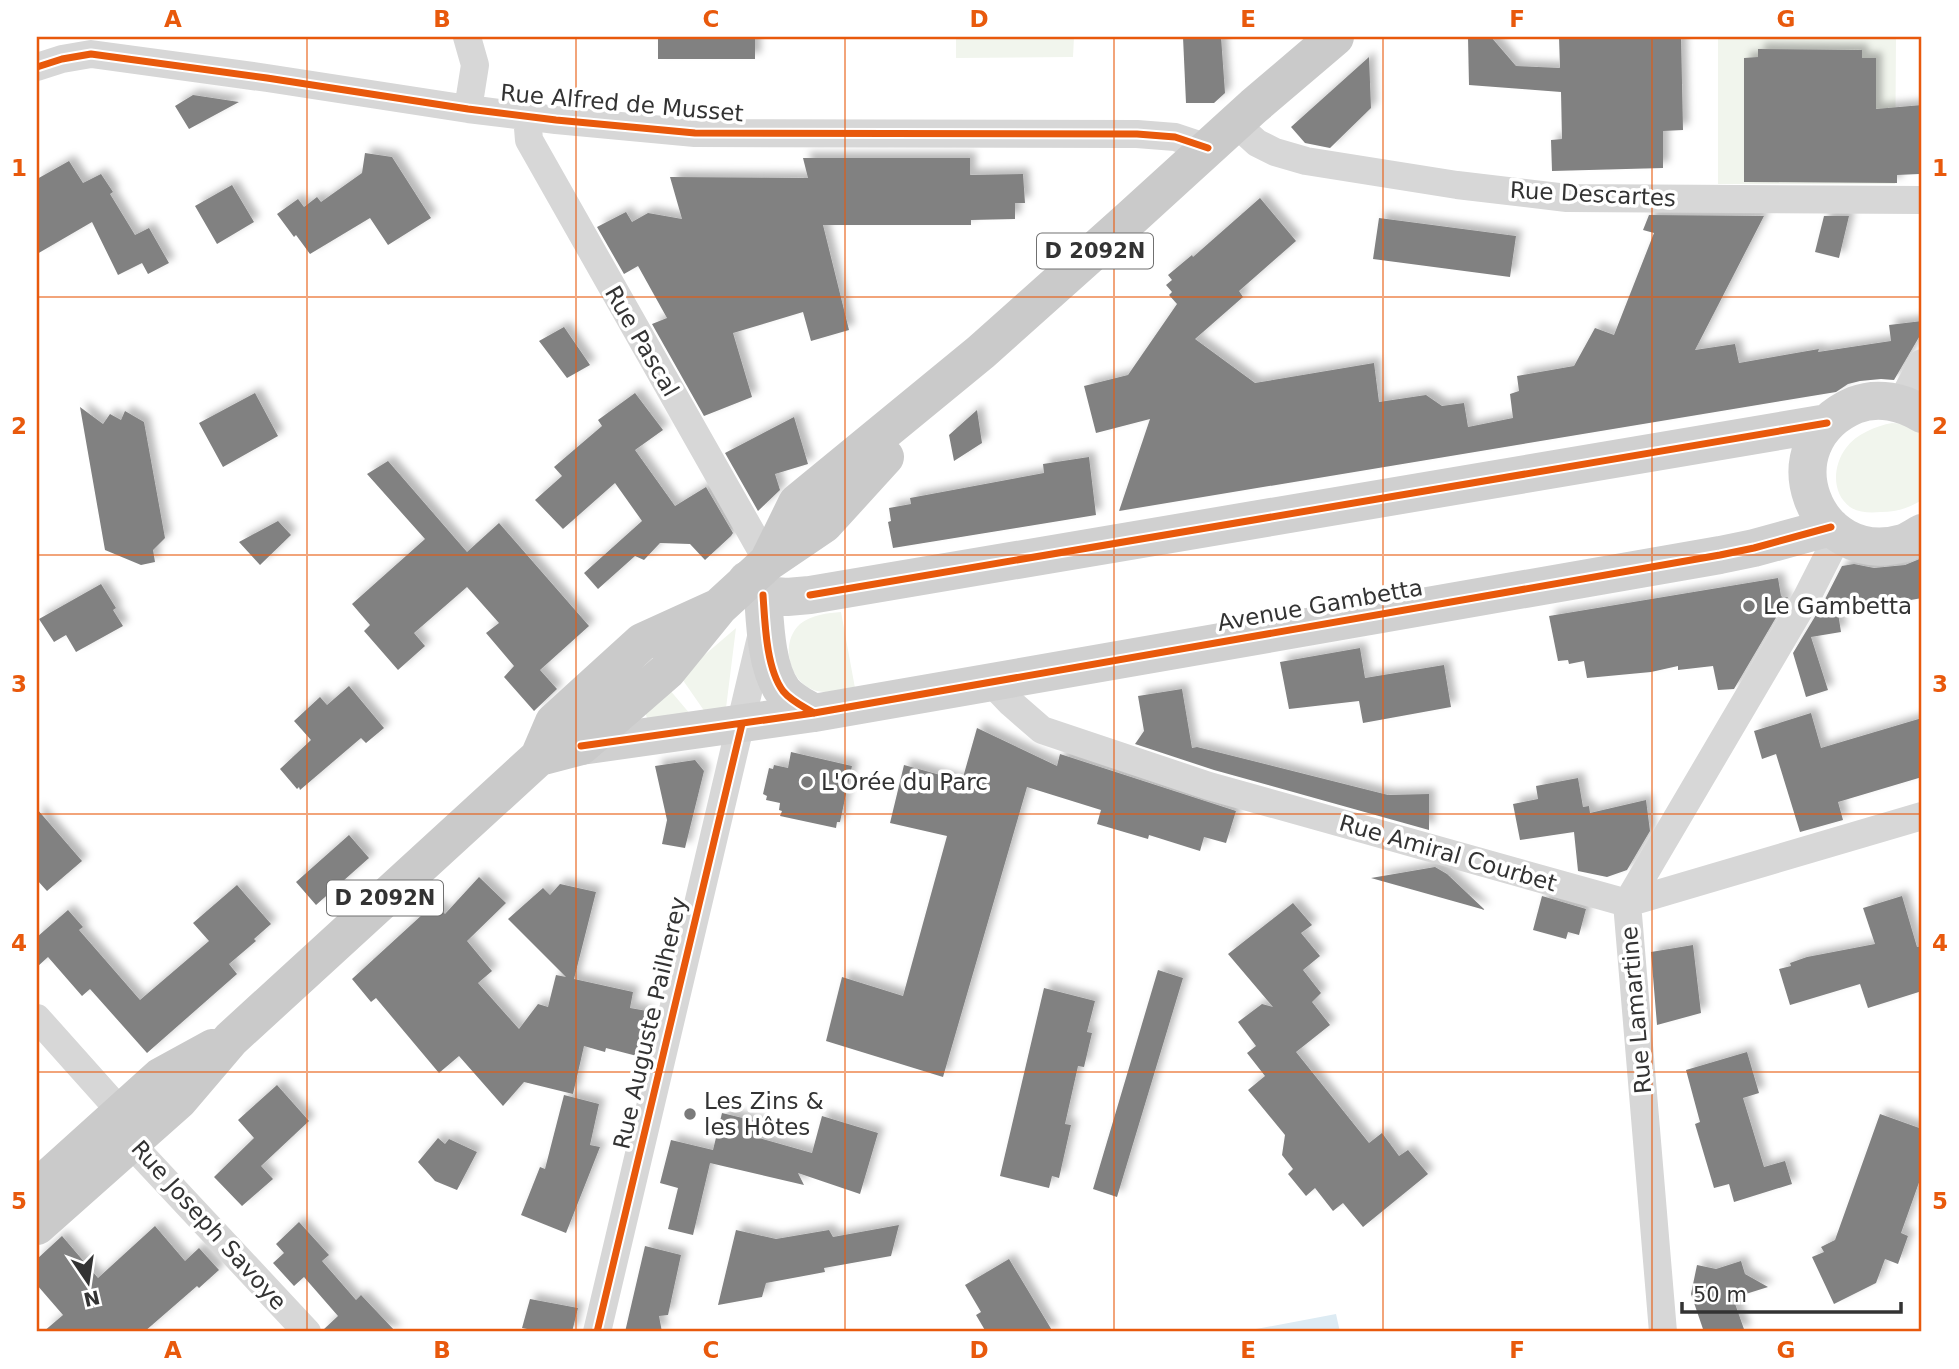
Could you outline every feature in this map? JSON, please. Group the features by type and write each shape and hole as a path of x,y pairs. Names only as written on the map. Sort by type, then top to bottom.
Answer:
{"main road":[{"name":"D 2092N","path":"37,1226 126,1127 160,1077 231,1039 539,757 554,722 642,642 761,589 981,352 1335,37"},
{"path":"1917,411 1881,400 1861,403 1842,411 1827,423 1814,443 1808,465 1808,488 1816,509 1835,531 1860,543 1882,546 1904,542 1922,533"},
{"path":"814,713 797,704 784,692 773,672 761,589 786,597 810,596 1827,423"},
{"name":"Avenue Gambetta","path":"581,746 814,713 1720,555 1835,531"},
{"name":"D 2092N","path":"539,757 581,746 667,671 719,607"},
{"name":"D 2092N","path":"37,1188 126,1127"}],"street":[{"path":"467,37 475,65 468,109"},
{"name":"Rue Alfred de Musset","path":"37,67 91,54 468,109 695,133 1222,136"},
{"name":"Rue Pascal","path":"527,116 529,141 761,589"},
{"name":"Rue Descartes","path":"1222,136 1257,143 1275,152 1306,161 1457,185 1567,198 1922,200"},
{"path":"1917,411 1922,363"},
{"name":"Rue Lamartine","path":"1663,1332 1627,903 1807,597 1835,531"},
{"path":"742,724 761,589"},
{"name":"Rue Amiral Courbet","path":"992,682 1042,730 1209,786 1627,903"},
{"name":"Rue Auguste Pailherey","path":"597,1332 742,724"},
{"path":"1627,903 1922,816"},
{"name":"Rue Joseph Savoye","path":"37,1018 126,1127 307,1332"}],"shaded area":[{"path":"956,37 1074,37 1073,57 956,58"},
{"path":"1718,37 1896,37 1895,184 1718,184"},
{"path":"1892,423 1906,424 1922,433 1922,500 1892,511 1869,512 1854,509 1844,501 1837,487 1838,462 1850,443 1861,435"},
{"path":"841,612 855,688 817,691 807,687 794,672 790,662 790,642 800,624 809,618"},
{"path":"736,628 726,708 705,712 680,676"},
{"path":"669,689 691,715 648,721 645,712"},
{"path":"1336,1314 1340,1332 1257,1332 1256,1329"}],"building":[{"path":"658,37 755,37 755,59 658,59"},
{"path":"1183,37 1221,37 1225,93 1214,103 1186,103"},
{"path":"1468,37 1491,37 1516,66 1560,68 1559,37 1681,37 1683,130 1663,131 1663,168 1552,171 1551,140 1562,139 1561,92 1469,85"},
{"path":"1758,49 1862,50 1862,58 1876,58 1876,109 1922,105 1919,174 1897,175 1897,183 1744,182 1744,58 1758,57"},
{"path":"1369,57 1371,108 1330,148 1305,143 1291,127"},
{"path":"193,95 239,102 189,129 175,106"},
{"path":"365,153 392,157 431,218 388,245 370,218 310,254 277,214 298,199 304,207 317,197 321,202 362,173"},
{"path":"803,158 970,158 970,175 1023,174 1025,203 1015,203 1015,219 971,220 971,225 823,225 849,330 811,341 803,312 733,333 752,397 704,416 652,324 667,318 638,266 624,274 597,227 626,212 632,222 648,213 682,219 670,177 808,178"},
{"path":"69,161 83,183 101,174 135,235 149,228 169,263 148,274 142,263 118,275 92,222 37,254 37,179"},
{"path":"232,185 254,222 217,244 195,206"},
{"path":"1260,198 1296,241 1239,291 1243,297 1195,339 1255,383 1374,363 1379,402 1426,395 1442,406 1464,403 1468,427 1513,418 1510,394 1519,391 1517,376 1574,366 1595,328 1614,335 1654,233 1643,230 1649,215 1764,216 1695,350 1735,344 1739,363 1819,349 1818,352 1891,341 1889,325 1922,321 1922,332 1894,380 1860,381 1848,384 1836,392 1119,511 1150,419 1096,433 1084,386 1128,375 1177,304 1169,295 1172,292 1166,285 1172,280 1168,275 1192,255 1193,257"},
{"path":"1824,216 1849,216 1839,258 1815,252"},
{"path":"1379,218 1516,236 1510,277 1373,259"},
{"path":"564,327 590,365 567,378 539,341"},
{"path":"255,393 278,436 223,467 199,423"},
{"path":"635,393 663,430 635,450 675,506 706,487 733,533 705,560 690,544 660,543 644,560 635,556 598,589 584,573 642,521 615,483 563,529 535,500 562,476 554,467 602,426 598,420"},
{"path":"80,407 103,424 110,414 121,420 125,411 144,422 165,538 153,550 155,562 141,565 105,550"},
{"path":"977,410 982,443 954,461 949,435"},
{"path":"794,417 808,464 775,474 780,490 758,511 725,453"},
{"path":"1089,457 1096,515 893,548 888,522 891,521 889,508 911,504 910,498 1044,473 1043,464"},
{"path":"388,461 467,552 499,523 589,626 540,670 557,689 534,711 504,677 514,666 486,633 499,623 467,587 414,633 425,646 398,670 364,631 370,625 352,604 425,539 367,474"},
{"path":"278,521 291,535 260,565 239,542"},
{"path":"1922,558 1922,598 1838,613 1841,632 1811,637 1828,690 1806,697 1793,653 1842,566 1854,564 1874,568 1905,565"},
{"path":"1778,578 1781,596 1788,597 1734,689 1718,690 1713,666 1678,670 1678,666 1651,672 1587,678 1584,661 1569,664 1568,660 1558,661 1549,616"},
{"path":"101,584 116,608 113,610 123,626 76,652 66,635 54,642 39,619"},
{"path":"1360,648 1365,678 1444,665 1451,707 1363,723 1359,701 1289,709 1280,662"},
{"path":"349,686 384,728 366,743 361,738 300,790 299,787 297,789 280,769 311,740 294,721 320,697 327,705"},
{"path":"1182,689 1192,748 1197,747 1388,795 1429,794 1429,830 1214,770 1135,744 1144,731 1138,696"},
{"path":"1811,713 1821,748 1922,718 1922,777 1838,802 1843,820 1800,832 1776,754 1762,759 1754,731"},
{"path":"977,728 1057,766 1060,754 1236,811 1226,843 1204,837 1200,851 1149,835 1148,839 1097,824 1101,810 1027,787 943,1077 826,1041 842,977 903,996 947,836 890,823 904,765 962,781"},
{"name":"L'Orée du Parc","path":"791,752 852,766 840,822 837,822 836,828 780,816 780,803 766,800 767,796 763,794 769,768 773,769 774,765 788,768"},
{"path":"695,760 704,771 685,848 662,844 667,820 655,766"},
{"path":"1578,778 1583,807 1589,806 1590,813 1646,800 1650,831 1627,870 1607,877 1578,871 1574,832 1520,840 1513,804 1538,799 1536,786"},
{"path":"37,809 82,861 47,891 37,880"},
{"path":"349,835 369,858 316,905 296,882"},
{"path":"1435,867 1447,874 1485,910 1371,878"},
{"path":"479,877 506,903 467,941 492,971 478,983 519,1029 538,1004 548,1007 556,975 566,977 508,919 543,888 550,895 560,884 596,892 574,979 633,992 630,1008 647,1011 637,1056 606,1048 605,1052 584,1046 573,1094 524,1082 503,1106 459,1056 439,1073 376,998 371,1002 352,979 435,903 445,914"},
{"path":"237,885 271,924 229,964 237,974 147,1053 90,989 82,996 48,957 37,967 37,937 68,910 83,927 79,930 140,1000 209,941 193,923"},
{"path":"1542,896 1586,909 1579,935 1568,932 1566,939 1533,930"},
{"path":"1902,896 1917,947 1922,946 1922,991 1868,1008 1860,984 1790,1005 1779,969 1807,957 1875,944 1863,908"},
{"path":"1293,903 1312,925 1301,933 1320,956 1303,970 1321,993 1312,1002 1330,1025 1296,1052 1369,1143 1382,1133 1399,1156 1408,1150 1428,1174 1363,1227 1343,1203 1333,1211 1315,1188 1306,1196 1288,1174 1293,1169 1282,1155 1285,1135 1248,1090 1265,1076 1247,1053 1256,1046 1238,1022 1262,1004 1273,1007 1228,954"},
{"path":"1693,945 1701,1013 1657,1025 1651,952"},
{"path":"1158,970 1183,978 1117,1197 1093,1189"},
{"path":"1044,988 1095,1001 1087,1032 1092,1033 1084,1067 1078,1066 1065,1124 1071,1125 1059,1178 1052,1176 1049,1188 1000,1176"},
{"path":"1747,1052 1759,1093 1743,1098 1764,1167 1785,1161 1792,1184 1734,1202 1729,1184 1714,1188 1695,1124 1700,1122 1686,1070"},
{"path":"277,1085 309,1121 261,1166 273,1179 242,1206 214,1177 254,1138 238,1120"},
{"path":"564,1095 599,1104 590,1145 600,1147 566,1233 521,1215 540,1167 545,1169"},
{"path":"722,1113 763,1123 759,1138 812,1153 822,1116 878,1133 860,1194 798,1173 804,1185 710,1163 693,1235 668,1229 678,1188 660,1183 671,1140 713,1150"},
{"path":"1880,1114 1922,1129 1922,1174 1901,1233 1908,1236 1898,1264 1885,1259 1876,1283 1834,1304 1812,1257 1824,1252 1821,1247 1835,1240"},
{"path":"438,1138 445,1144 449,1139 477,1152 457,1190 435,1181 418,1162"},
{"path":"299,1222 329,1255 322,1261 356,1300 361,1295 396,1332 323,1332 338,1316 304,1277 294,1286 273,1263 284,1253 276,1244"},
{"path":"899,1225 891,1256 824,1268 825,1272 766,1283 762,1297 718,1305 736,1230 776,1239 829,1230 833,1237"},
{"path":"155,1226 185,1261 199,1248 219,1270 144,1332 43,1332 63,1315 37,1285 37,1259 62,1236 98,1278"},
{"path":"645,1246 681,1255 668,1315 659,1316 662,1332 625,1332"},
{"path":"1009,1259 1053,1332 986,1332 976,1315 981,1312 965,1285"},
{"path":"1741,1261 1745,1274 1768,1287 1733,1298 1745,1332 1704,1332 1691,1294 1697,1265 1716,1269"},
{"path":"530,1299 578,1308 572,1332 542,1332 522,1328"}],"cycle path":[{"path":"37,67 91,54 468,109 695,133 1137,134 1175,137 1208,148"},
{"path":"810,595 1827,423"},
{"path":"581,746 814,713 1720,555 1831,527"},
{"path":"763,595 767,645 777,681 790,698 814,713"},
{"path":"597,1332 742,724"}],"place":[{"name":"Le Gambetta","path":"1749,606"},
{"name":"L'Orée du Parc","path":"807,782"},
{"name":"Les Zins & les Hôtes","path":"690,1114"}]}
